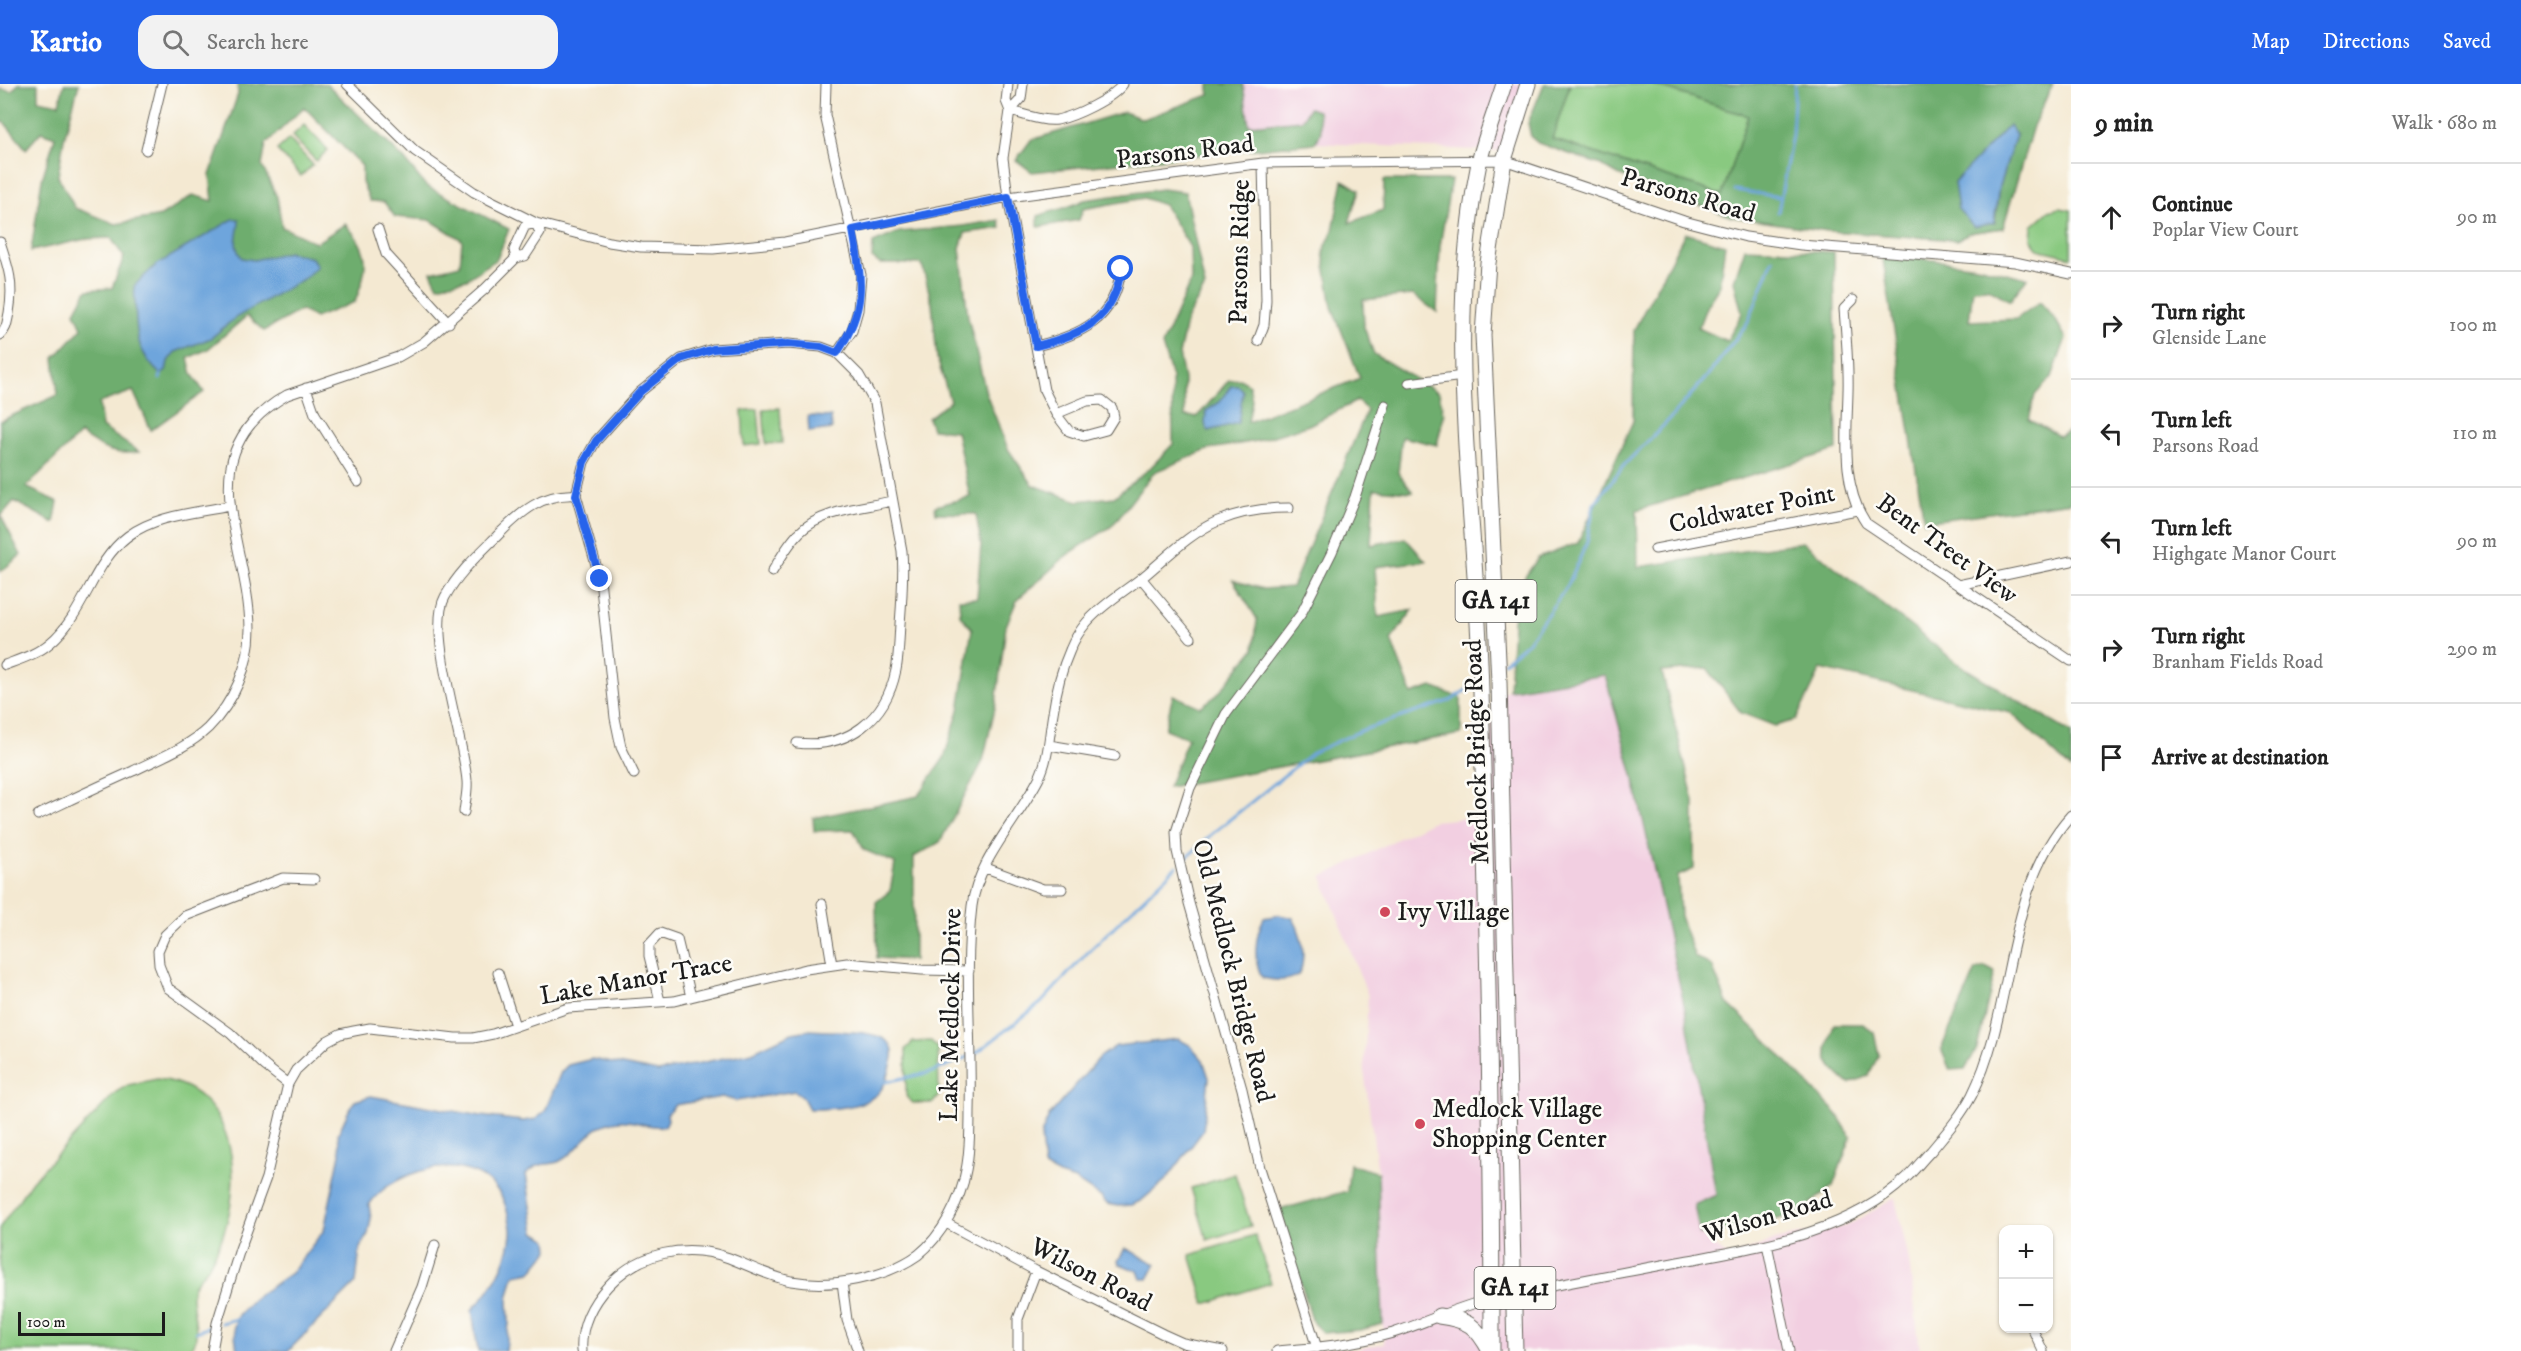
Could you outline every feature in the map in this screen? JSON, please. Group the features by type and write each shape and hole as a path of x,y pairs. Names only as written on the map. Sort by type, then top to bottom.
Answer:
{"highway":[{"name":"Medlock Bridge Road","path":"1492,1351 1481,690 1462,332 1468,242 1480,160 1504,84"},
{"name":"Medlock Bridge Road","path":"1515,1351 1500,682 1483,335 1488,263 1504,160 1528,84"},
{"path":"1439,1316 1467,1322 1480,1333 1492,1351"}],"street":[{"path":"146,150 162,84"},
{"name":"Parsons Road","path":"346,84 383,121 438,168 474,192 536,223 609,242 681,250 744,247 853,230 1008,197 1263,163 1504,160 1684,221 1746,237 1801,245 2015,262 2071,274"},
{"path":"826,84 825,115 853,230 861,275 858,310 852,331 837,353"},
{"path":"1008,84 1006,101 1010,111 1003,158 1008,197 1044,390 1056,414 1069,431 1084,436 1106,430 1114,417 1112,408 1101,400 1087,401 1056,414"},
{"path":"1010,111 1021,99 1023,84"},
{"path":"1010,111 1055,120 1090,108 1123,84"},
{"name":"Parsons Ridge","path":"1258,341 1264,325 1266,300 1263,163"},
{"path":"38,815 181,748 208,728 229,701 245,665 250,629 248,605 229,506 229,468 244,432 256,417 270,404 287,395 398,357 424,342 449,323 516,258 525,255 540,233 536,223 525,225 514,250 516,258"},
{"path":"378,229 386,254 449,323"},
{"path":"0,242 11,275 12,294 5,331 0,335"},
{"path":"1036,346 1064,339 1082,331 1100,316 1110,305 1119,286 1121,269"},
{"name":"Bent Treet View","path":"1853,300 1845,309 1848,392 1845,440 1857,510 1866,523 2071,661"},
{"path":"634,774 621,747 615,718 600,579 576,495 584,462 596,441 640,392 681,359 713,349 788,344 821,347 837,353 859,375 875,403 902,551 904,575 896,669 890,692 874,716 850,735 824,744 797,742"},
{"path":"1409,383 1463,376"},
{"path":"306,388 315,414 358,482"},
{"name":"Old Medlock Bridge Road","path":"1317,1348 1260,1168 1212,976 1189,903 1177,851 1176,832 1190,788 1226,714 1301,614 1332,552 1355,497 1385,405"},
{"path":"464,812 468,782 440,636 443,599 475,559 519,515 538,501 564,495 576,495"},
{"path":"772,572 799,533 813,522 834,514 892,501"},
{"path":"5,665 36,653 59,635 72,618 105,559 129,535 159,520 229,506"},
{"name":"Lake Medlock Drive","path":"582,1351 584,1328 592,1306 616,1277 630,1265 645,1258 675,1251 706,1251 729,1258 764,1274 791,1281 842,1282 885,1272 905,1263 921,1252 946,1223 966,1172 971,1056 969,971 972,904 977,883 1000,840 1039,778 1049,745 1061,672 1071,646 1086,623 1196,533 1219,520 1261,508 1289,508"},
{"name":"Coldwater Point","path":"1655,549 1857,510"},
{"path":"1959,585 2071,561"},
{"path":"1141,578 1191,638"},
{"path":"1049,745 1115,756"},
{"name":"Wilson Road","path":"1515,1294 1767,1244 1840,1220 1867,1206 1905,1179 1951,1128 1973,1093 1997,1030 2029,888 2052,840 2071,815"},
{"path":"986,868 1043,889 1062,889"},
{"path":"288,1083 230,1033 168,988 159,965 158,951 165,934 185,916 283,878 314,879"},
{"path":"822,904 832,965"},
{"path":"660,1001 649,956 649,945 660,933 677,939 691,996"},
{"name":"Lake Manor Trace","path":"212,1351 219,1316 266,1178 288,1083 309,1056 340,1034 370,1029 473,1038 493,1034 568,1008 660,1001 691,996 847,963 922,970 969,971"},
{"path":"498,973 514,1026"},
{"name":"Wilson Road","path":"946,1223 1163,1334 1183,1343 1223,1351"},
{"path":"1767,1244 1789,1351"},
{"path":"394,1351 422,1287 435,1245"},
{"path":"1018,1351 1018,1319 1036,1271"},
{"path":"842,1282 847,1320 858,1351"},
{"path":"1277,1351 1317,1348 1389,1334 1492,1298 1515,1294"},
{"path":"2034,1333 2043,1351"}],"shaded area":[{"path":"1243,84 1529,84 1500,151 1315,143 1321,132 1318,111 1310,108 1302,120 1248,125"},
{"path":"1605,675 1633,775 1685,1009 1716,1195 1700,1235 1729,1257 1778,1239 1847,1226 1895,1198 1909,1260 1920,1351 1350,1351 1384,1343 1378,1173 1364,1070 1368,996 1322,877 1433,821 1489,816 1493,693"}],"green space":[{"path":"18,84 38,84 38,100 59,104 64,84 79,84 64,139 58,176 75,208 116,224 161,216 193,195 213,201 210,175 238,94 237,84 327,84 404,159 426,186 509,229 497,259 467,279 438,286 431,272 460,265 462,240 430,220 395,217 384,202 370,201 362,182 362,166 304,107 266,144 262,166 277,197 282,227 316,243 345,224 354,234 360,243 365,260 363,279 355,302 315,318 301,310 264,331 247,316 208,349 188,358 192,374 204,392 151,430 133,391 99,403 102,427 139,452 113,452 80,434 26,487 58,502 54,523 14,501 1,516 21,555 0,572 0,421 58,395 54,358 82,328 75,312 87,290 112,288 124,257 111,238 86,239 31,251 42,179 55,137 41,132 26,149 4,122 0,122 0,89 12,91"},
{"path":"1209,84 1243,84 1249,125 1302,120 1309,108 1318,111 1321,132 1315,143 1032,172 1016,160 1031,140 1124,112 1143,119 1209,95"},
{"path":"1544,84 1570,84 1552,139 1722,195 1748,116 1651,84 2053,84 2033,126 2003,228 1969,233 1957,240 1828,231 1732,217 1618,175 1601,165 1538,143 1531,137 1528,123","holes":["2016,135 1999,186 1995,223 1954,183"]},
{"path":"1570,84 1651,84 1748,116 1722,195 1552,139"},
{"path":"304,125 328,150 316,161 292,136"},
{"path":"289,139 313,165 301,176 277,150"},
{"path":"1343,180 1359,190 1349,223 1383,210 1384,180 1451,180 1440,246 1437,312 1413,295 1363,300 1364,327 1374,354 1439,393 1444,414 1437,445 1402,437 1398,473 1413,492 1374,489 1371,545 1405,538 1426,561 1375,567 1378,617 1413,610 1391,640 1412,694 1432,687 1461,698 1461,734 1168,787 1188,738 1165,729 1173,695 1200,707 1217,695 1254,649 1257,619 1233,580 1263,589 1292,587 1367,410 1357,401 1309,425 1257,441 1210,449 1154,472 1112,526 1067,555 1017,600 1006,626 996,703 983,761 940,842 914,857 914,960 877,958 876,902 890,891 895,863 864,850 853,830 814,831 813,818 918,796 944,758 959,710 972,629 960,615 959,599 977,598 981,544 976,514 936,513 935,506 970,497 956,431 932,429 928,418 950,401 937,358 932,304 922,264 880,264 872,258 873,243 899,232 999,220 1001,228 965,233 960,248 968,317 986,393 1008,449 1033,485 1078,501 1114,497 1150,468 1173,444 1172,378 1162,345 1191,280 1190,247 1164,205 1144,198 1083,209 1079,220 1038,227 1038,216 1084,200 1162,189 1185,192 1205,287 1187,318 1179,354 1184,379 1185,416 1197,417 1229,380 1240,379 1249,385 1252,400 1248,422 1360,378 1332,307 1323,252 1333,230"},
{"path":"2059,208 2071,210 2071,257 2038,249 2031,239 2032,226 2049,211"},
{"path":"1685,233 1725,245 1719,287 1707,305 1698,328 1727,341 1742,313 1734,281 1745,248 1834,252 1837,450 1637,510 1638,567 1803,542 1960,665 2071,733 2071,769 2011,713 1821,669 1796,720 1775,726 1741,713 1707,668 1662,672 1694,801 1694,869 1678,876 1680,916 1695,957 1712,966 1727,1003 1837,1114 1851,1137 1833,1186 1796,1215 1700,1235 1694,1205 1716,1195 1685,1009 1633,775 1605,675 1509,690 1515,591 1538,558 1578,543 1633,421 1634,330"},
{"path":"1882,253 1977,266 2027,278 2010,301 1988,288 1973,289 1969,321 2016,319 2040,302 2055,319 2066,338 2052,377 2035,395 2029,420 2059,436 2071,430 2071,502 1924,522"},
{"path":"780,408 782,443 766,444 763,409"},
{"path":"758,409 761,444 744,446 742,411"},
{"path":"1985,967 1995,972 1977,1049 1965,1069 1950,1070 1941,1049 1976,970"},
{"path":"1834,1024 1863,1024 1874,1033 1879,1055 1868,1076 1849,1084 1829,1063 1828,1044"},
{"path":"931,1041 938,1048 939,1095 933,1103 913,1103 906,1096 906,1049 913,1042"},
{"path":"157,1079 182,1085 202,1097 216,1114 226,1134 231,1157 233,1181 231,1206 225,1229 213,1258 194,1285 192,1292 196,1328 194,1345 189,1351 0,1351 0,1227 32,1181 116,1092 128,1085"},
{"path":"1350,1164 1378,1173 1383,1324 1360,1330 1323,1333 1313,1323 1279,1210 1347,1191"},
{"path":"1235,1174 1251,1226 1207,1240 1191,1188"},
{"path":"1255,1235 1271,1283 1205,1304 1190,1255"}],"water":[{"path":"2009,125 2016,135 1999,186 1994,223 1974,227 1958,209 1954,183"},
{"path":"233,219 239,219 236,244 242,258 254,260 289,252 312,258 317,266 305,278 235,318 211,338 175,352 168,361 166,371 161,375 144,354 140,344 137,334 134,286 156,265"},
{"path":"1231,386 1238,386 1243,391 1238,423 1208,431 1205,424 1206,411 1220,402"},
{"path":"808,416 831,417 832,429 809,432"},
{"path":"1279,915 1293,918 1301,938 1302,967 1300,974 1282,980 1273,980 1263,978 1257,964 1256,948 1258,932 1264,918"},
{"path":"810,1030 861,1033 887,1041 893,1051 893,1059 879,1092 869,1100 853,1106 834,1108 809,1109 803,1098 795,1091 736,1101 722,1097 675,1105 667,1114 668,1120 665,1126 659,1127 631,1121 608,1123 593,1132 560,1161 537,1166 526,1174 535,1232 548,1240 549,1250 531,1272 514,1275 508,1299 509,1323 506,1351 478,1351 472,1310 486,1294 503,1266 511,1231 506,1207 490,1182 478,1175 465,1170 437,1168 409,1175 377,1195 369,1205 371,1219 368,1234 360,1248 356,1283 288,1351 237,1351 234,1326 238,1315 253,1299 291,1273 324,1230 340,1154 338,1134 355,1101 371,1096 481,1116 523,1121 536,1119 545,1111 561,1072 568,1065 592,1059 658,1072 752,1052 792,1033"},
{"path":"1178,1039 1190,1045 1203,1060 1209,1078 1203,1131 1167,1179 1142,1200 1132,1205 1118,1206 1107,1204 1101,1197 1075,1180 1044,1167 1041,1135 1049,1116 1100,1057 1116,1046"},
{"path":"1125,1248 1156,1264 1148,1279 1141,1279 1138,1271 1119,1264 1118,1261"}],"waterway":[{"path":"1778,212 1792,135 1795,84"},
{"path":"1735,190 1780,197"},
{"path":"1504,662 1527,643 1568,585 1587,542 1594,504 1625,464 1667,422 1710,373 1748,322 1773,259"},
{"path":"160,379 161,375"},
{"path":"1182,862 1213,833 1312,753 1360,731 1452,700 1475,684"},
{"path":"885,1082 932,1072 975,1054 1041,1003 1089,951 1177,866"},
{"path":"221,1323 236,1319"},
{"path":"196,1332 214,1325"}],"place":[{"name":"Ivy Village","path":"1385,912"},
{"name":"Medlock Village Shopping Center","path":"1420,1124"}],"route":[{"path":"600,579 576,495 584,462 596,441 640,392 681,359 713,349 788,344 821,347 837,353 852,331 858,310 861,275 853,230 1008,197 1036,346 1064,339 1082,331 1100,316 1110,305 1119,286 1121,269"}]}
